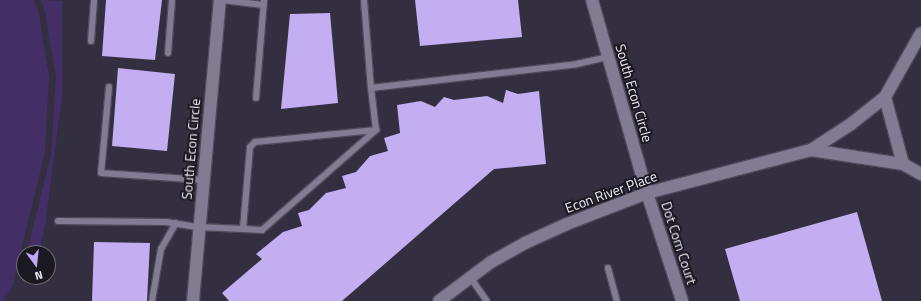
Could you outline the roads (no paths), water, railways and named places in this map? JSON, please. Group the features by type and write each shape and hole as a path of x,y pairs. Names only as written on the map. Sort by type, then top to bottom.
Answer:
{"street":[{"name":"South Econ Circle","path":"193,301 221,0"},
{"name":"South Econ Circle","path":"592,0 647,194"},
{"path":"811,150 851,124 885,97 921,33"},
{"path":"885,97 903,164"},
{"path":"811,150 903,164 921,174"},
{"name":"Econ River Place","path":"439,301 491,262 525,243 566,224 647,194 811,150"},
{"name":"Dot Com Court","path":"647,194 682,301"}],"lane":[{"path":"91,41 94,0"},
{"path":"168,53 172,0"},
{"path":"221,0 264,2 256,98"},
{"path":"364,0 376,130"},
{"path":"372,88 577,64 608,57"},
{"path":"109,87 101,173 204,180"},
{"path":"243,229 250,147 255,142 376,130"},
{"path":"58,221 166,222 199,227 262,230 376,130"},
{"path":"152,301 160,249 176,223"},
{"path":"608,268 617,301"},
{"path":"470,277 487,301"}]}
